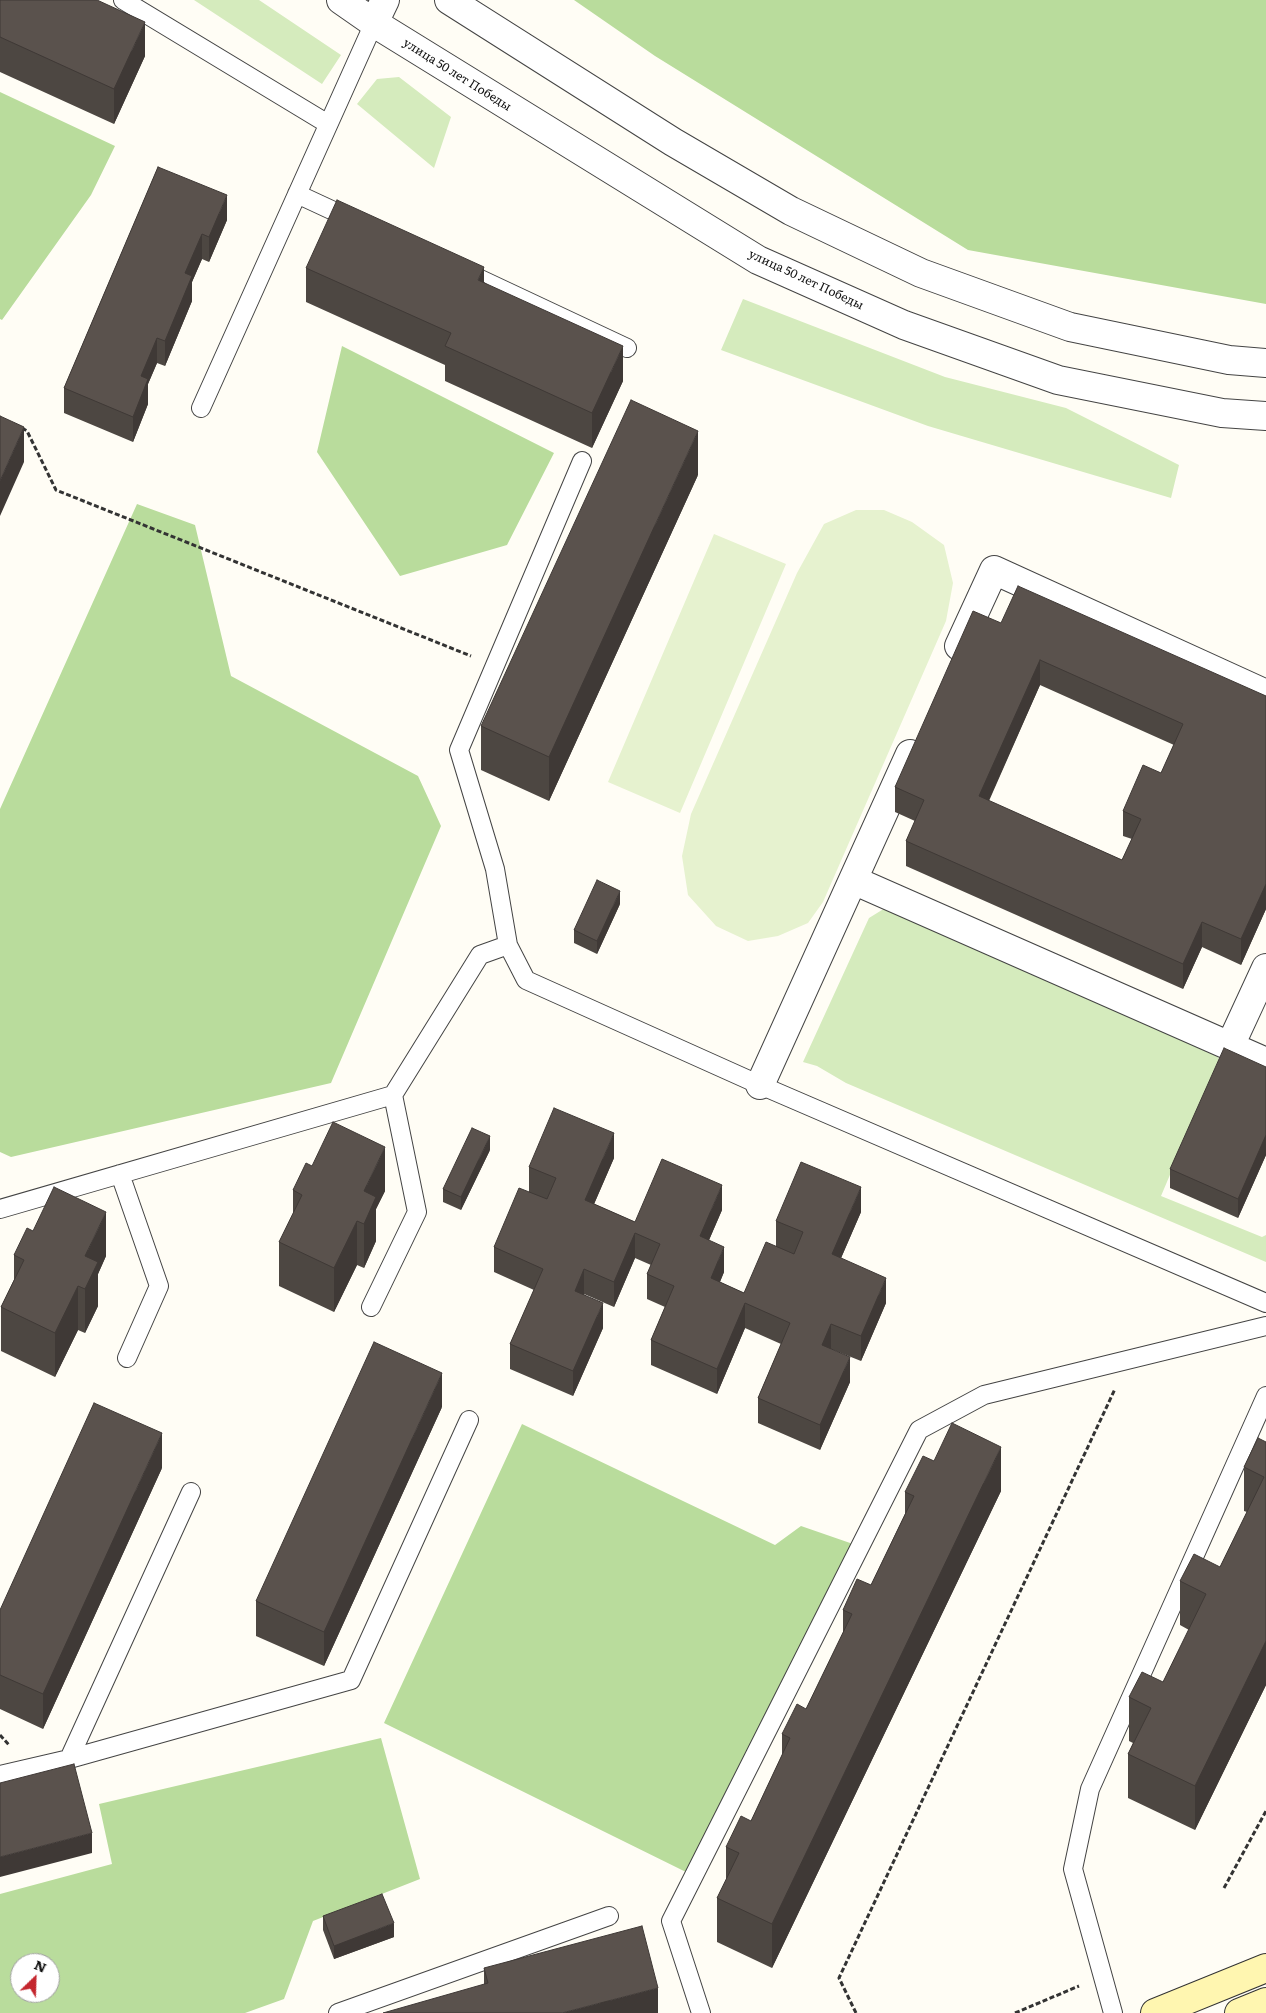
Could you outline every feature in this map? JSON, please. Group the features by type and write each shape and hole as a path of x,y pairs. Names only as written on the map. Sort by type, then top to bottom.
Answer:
{"main road":[{"path":"1155,2013 1266,1968"},
{"path":"1239,2013 1266,2002"}],"street":[{"name":"улица 50 лет Победы","path":"341,0 379,12 758,260 904,325 1058,380 1222,413 1266,416"},
{"path":"449,0 673,142 791,211 921,273 1070,327 1230,360 1266,363"},
{"path":"948,670 994,570 1266,694"},
{"path":"760,1085 920,734"},
{"path":"854,880 1266,1062"},
{"path":"1230,1046 1266,968"}],"lane":[{"path":"123,0 328,124"},
{"path":"201,408 379,12"},
{"path":"297,194 368,227"},
{"path":"449,264 628,348"},
{"path":"582,461 459,750 495,869 508,945 526,980 760,1085 1266,1303"},
{"path":"0,1209 392,1095 480,955 508,945"},
{"path":"371,1308 417,1212 392,1095"},
{"path":"120,1174 159,1286 126,1358"},
{"path":"701,2013 671,1921 919,1430 984,1395 1266,1326"},
{"path":"1113,2013 1073,1868 1090,1789 1266,1396"},
{"path":"0,1775 69,1760 351,1680 469,1420"},
{"path":"69,1760 191,1492"},
{"path":"338,2013 609,1916"}],"path":[{"path":"20,427 27,431 56,490 495,665"},
{"path":"856,2013 839,1978 1129,1360"},
{"path":"1224,1888 1266,1811"},
{"path":"1015,2013 1103,1976"}],"green space":[{"path":"194,0 259,0 341,55 322,84"},
{"path":"574,0 1266,0 1266,304 968,250 655,56"},
{"path":"399,77 451,117 434,168 357,104 377,79"},
{"path":"0,92 115,146 91,195 2,320 0,319"},
{"path":"743,299 945,377 1066,408 1179,465 1171,498 928,426 721,350"},
{"path":"342,346 554,453 507,545 400,576 317,452"},
{"path":"137,504 195,525 231,676 418,776 441,826 331,1083 11,1157 0,1152 0,809"},
{"path":"856,510 884,510 912,522 944,545 953,583 946,621 823,902 808,923 778,936 748,941 716,926 688,895 682,856 691,814 797,573 824,524"},
{"path":"714,534 786,564 680,813 608,782"},
{"path":"890,905 1215,1052 1219,1059 1161,1196 1262,1237 1266,1235 1266,1262 846,1083 817,1066 803,1062 869,918"},
{"path":"522,1424 775,1545 801,1526 853,1544 690,1874 384,1723"},
{"path":"381,1738 420,1879 313,1921 284,1999 245,2013 0,2013 0,1894 112,1864 99,1804"}],"building":[{"path":"0,0 97,0 145,22 114,89 0,37"},
{"path":"158,167 227,195 209,237 202,234 185,273 192,276 165,341 157,338 141,376 148,379 133,417 64,388"},
{"path":"337,200 484,267 478,280 623,346 592,413 445,346 451,333 306,268"},
{"path":"631,400 698,431 549,757 481,726"},
{"path":"0,416 24,427 0,481"},
{"path":"1018,586 1266,696 1266,884 1241,939 1202,922 1183,964 906,841 924,800 895,787 973,611 1001,623","holes":["1040,660 1183,724 1161,773 1143,765 1123,811 1141,819 1122,860 979,796"]},
{"path":"597,880 620,891 597,941 574,930"},
{"path":"1224,1048 1266,1067 1266,1135 1238,1199 1170,1169"},
{"path":"554,1108 614,1133 585,1200 635,1222 662,1159 722,1185 700,1236 724,1247 711,1278 744,1293 766,1242 794,1254 803,1232 776,1221 801,1162 861,1187 832,1254 886,1278 861,1336 831,1324 822,1345 850,1357 820,1425 758,1398 790,1323 745,1303 717,1369 651,1340 674,1286 647,1274 660,1244 635,1233 614,1282 584,1269 575,1291 603,1303 573,1371 510,1344 543,1269 494,1247 519,1188 547,1199 556,1178 529,1167"},
{"path":"333,1122 385,1147 364,1191 376,1197 364,1224 357,1221 334,1268 279,1242 302,1195 293,1190 306,1163 312,1166"},
{"path":"472,1128 490,1136 461,1197 443,1189"},
{"path":"54,1187 106,1212 85,1256 98,1262 85,1289 78,1286 55,1333 1,1307 24,1260 14,1255 27,1228 33,1231"},
{"path":"374,1342 442,1373 324,1632 256,1601"},
{"path":"94,1403 162,1433 43,1694 0,1675 0,1610"},
{"path":"952,1423 1001,1447 772,1924 717,1898 739,1853 726,1847 741,1816 751,1821 790,1738 782,1734 797,1704 806,1709 852,1614 843,1610 857,1579 871,1585 914,1496 905,1492 923,1456 934,1461"},
{"path":"1258,1438 1266,1442 1266,1641 1195,1786 1128,1754 1151,1708 1129,1697 1142,1672 1163,1682 1206,1594 1180,1581 1194,1554 1220,1567 1264,1477 1244,1467"},
{"path":"74,1764 92,1833 0,1857 0,1783"},
{"path":"382,1894 394,1923 334,1946 323,1916"},
{"path":"642,1926 658,1988 562,2013 383,2013 488,1983 484,1968"}]}
